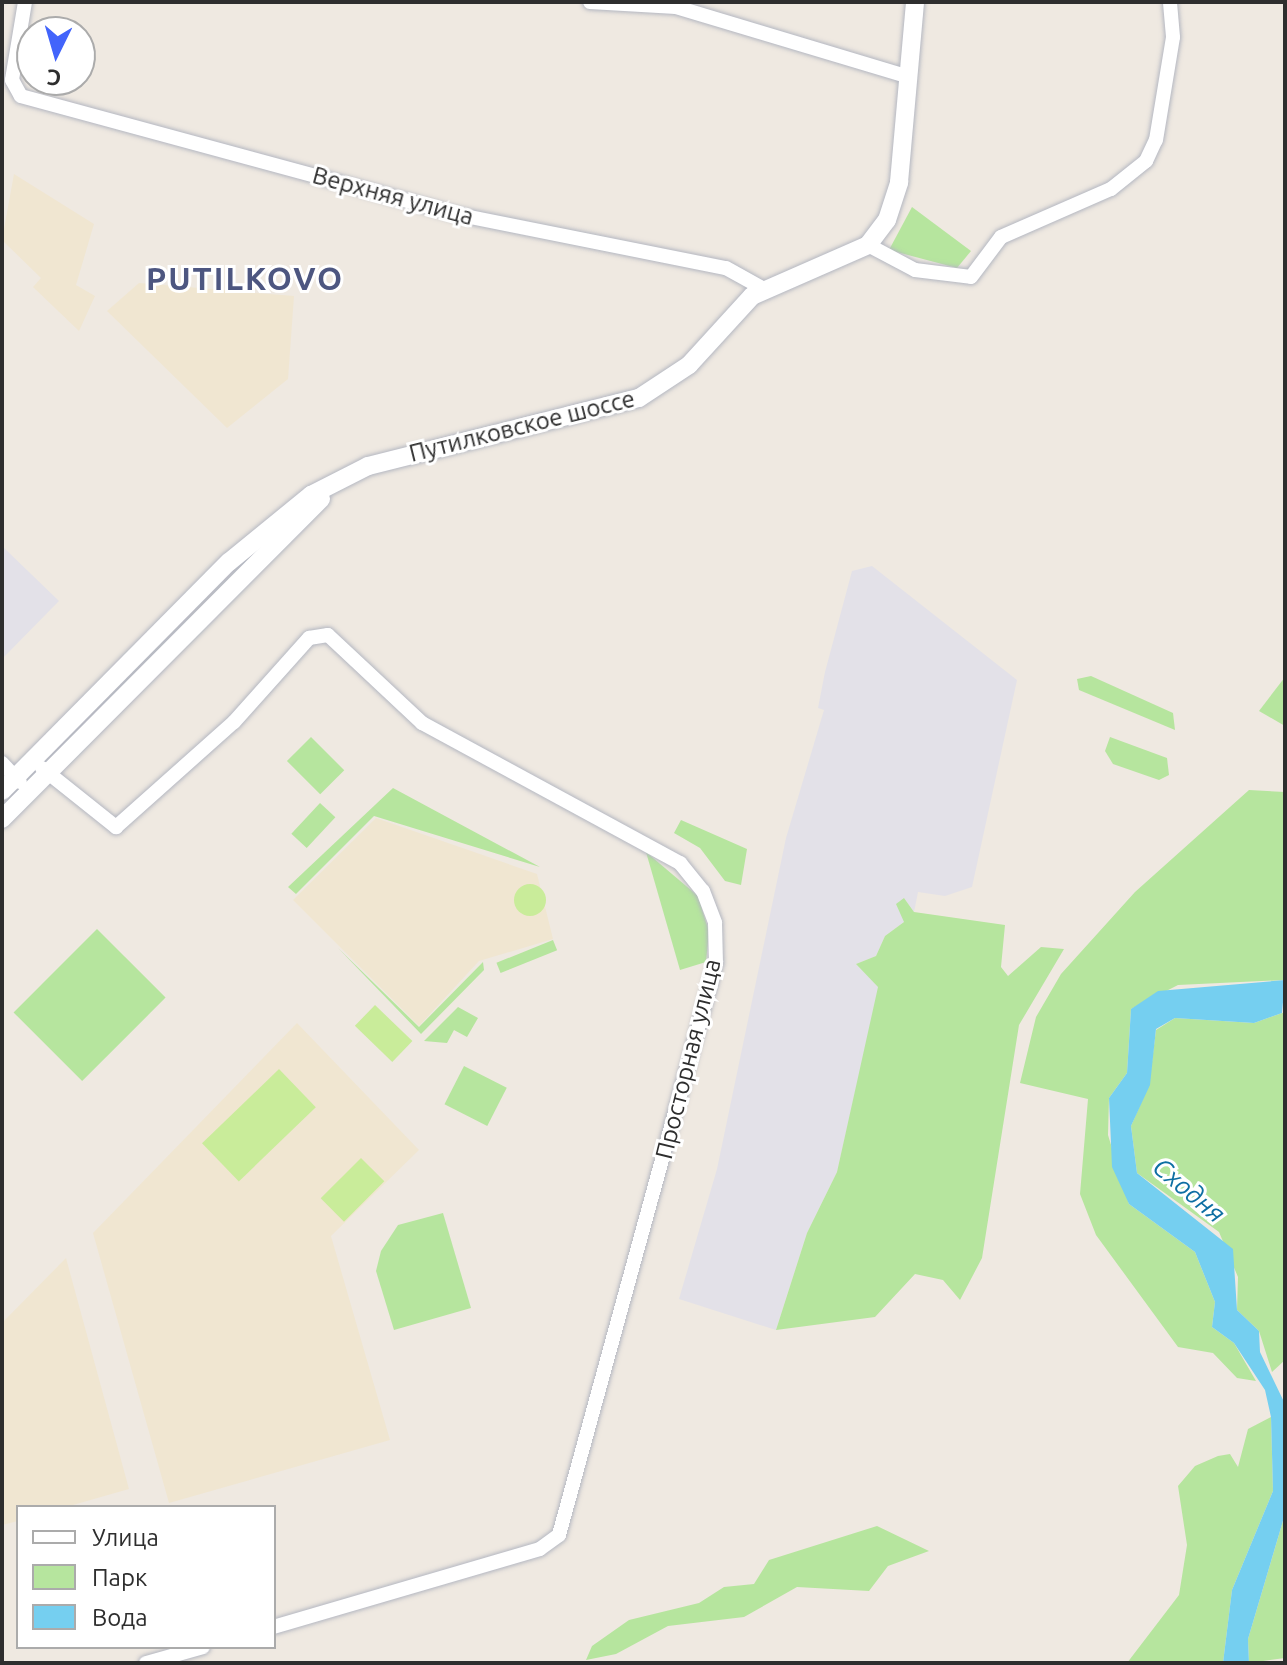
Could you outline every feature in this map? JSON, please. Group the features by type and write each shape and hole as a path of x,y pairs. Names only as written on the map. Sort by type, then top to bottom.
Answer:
{"main road":[{"path":"868,245 893,204 910,77 915,2"},
{"name":"Путилковское шоссе","path":"9,784 265,530 354,472 639,398 689,365 764,289 868,245"},
{"name":"Путилковское шоссе","path":"2,819 354,472"}],"street":[{"name":"Верхняя улица","path":"25,2 12,80 21,96 455,214 726,268 764,289"},
{"path":"590,2 676,7 910,77"},
{"path":"868,245 915,270 971,277 1001,237 1095,200 1146,161 1166,99 1170,2"},
{"name":"Просторная улица","path":"33,760 116,827 234,722 309,638 328,635 422,723 680,863 703,891 715,923 716,963 559,1535 540,1549 276,1626"},
{"path":"2,763 9,784 29,791"},
{"path":"146,1663 196,1649"}],"shaded area":[{"path":"14,174 94,224 76,285 95,296 79,331 33,287 41,278 2,240"},
{"path":"139,283 294,296 288,379 227,428 107,311"},
{"path":"2,546 59,601 2,659"},
{"path":"872,566 1017,680 972,887 945,896 918,892 914,912 904,898 904,922 885,936 876,956 856,964 879,987 837,1172 807,1233 776,1330 679,1299 717,1169 786,838 824,710 818,708 825,672 852,571"},
{"path":"376,818 537,874 553,939 479,961 419,1026 293,900"},
{"path":"297,1023 419,1150 331,1236 390,1440 169,1503 93,1233"},
{"path":"66,1258 129,1489 73,1505 16,1505 16,1522 2,1525 2,1323"}],"green space":[{"path":"912,207 971,251 957,268 889,250"},
{"path":"1091,676 1173,713 1175,730 1079,690 1077,679"},
{"path":"1285,677 1285,726 1259,711"},
{"path":"311,737 344,770 320,794 287,761"},
{"path":"1110,737 1167,758 1169,775 1159,780 1113,764 1105,751"},
{"path":"393,788 540,867 374,816 296,894 288,887"},
{"path":"1249,790 1285,792 1285,980 1178,985 1131,1009 1127,1073 1109,1098 1108,1135 1129,1204 1195,1252 1215,1302 1212,1327 1234,1343 1256,1381 1237,1378 1213,1353 1178,1347 1096,1235 1080,1194 1088,1099 1020,1083 1036,1017 1061,974 1135,892"},
{"path":"320,803 335,817 307,848 291,834"},
{"path":"681,820 747,849 741,885 725,881 700,848 674,833"},
{"path":"646,852 698,896 709,932 706,962 680,970"},
{"path":"530,884 541,889 546,900 541,911 530,916 519,911 514,900 519,889"},
{"path":"904,898 914,912 1005,925 1001,967 1008,976 1041,947 1064,949 1019,1025 982,1258 960,1300 943,1280 915,1274 875,1317 776,1330 807,1233 837,1172 878,987 856,964 876,956 885,936 904,922 896,904"},
{"path":"97,929 166,998 82,1081 14,1012"},
{"path":"553,940 557,950 501,973 496,963"},
{"path":"338,948 419,1027 483,962 484,970 421,1034"},
{"path":"375,1005 412,1041 392,1062 355,1026"},
{"path":"458,1007 478,1018 467,1037 454,1030 447,1043 424,1041"},
{"path":"1285,1012 1285,1360 1272,1372 1259,1331 1237,1310 1238,1277 1219,1232 1137,1173 1131,1126 1149,1085 1156,1030 1175,1018 1254,1023"},
{"path":"464,1066 507,1088 487,1126 444,1104"},
{"path":"279,1069 316,1107 239,1181 202,1143"},
{"path":"361,1158 384,1181 344,1222 321,1198"},
{"path":"443,1213 471,1308 394,1330 376,1271 381,1251 398,1225"},
{"path":"1271,1417 1273,1491 1232,1590 1223,1663 1127,1663 1179,1595 1187,1545 1178,1486 1195,1466 1218,1456 1230,1454 1238,1467 1248,1429"},
{"path":"1285,1514 1285,1658 1249,1663 1248,1639"},
{"path":"877,1526 929,1551 888,1566 869,1591 797,1587 744,1617 668,1626 616,1654 586,1660 592,1646 629,1620 699,1603 724,1587 754,1584 769,1560"}],"water":[{"path":"1285,980 1282,1013 1254,1023 1175,1018 1156,1029 1150,1085 1131,1126 1137,1173 1233,1249 1237,1310 1259,1331 1260,1352 1285,1404 1285,1514 1248,1639 1249,1663 1223,1663 1232,1590 1273,1491 1271,1417 1265,1390 1234,1343 1212,1327 1215,1302 1195,1252 1129,1204 1112,1167 1109,1098 1127,1073 1131,1009 1158,991"}],"district":[{"name":"PUTILKOVO","path":"245,278"}],"water label":[{"name":"Сходня","path":"1189,1190"}]}
